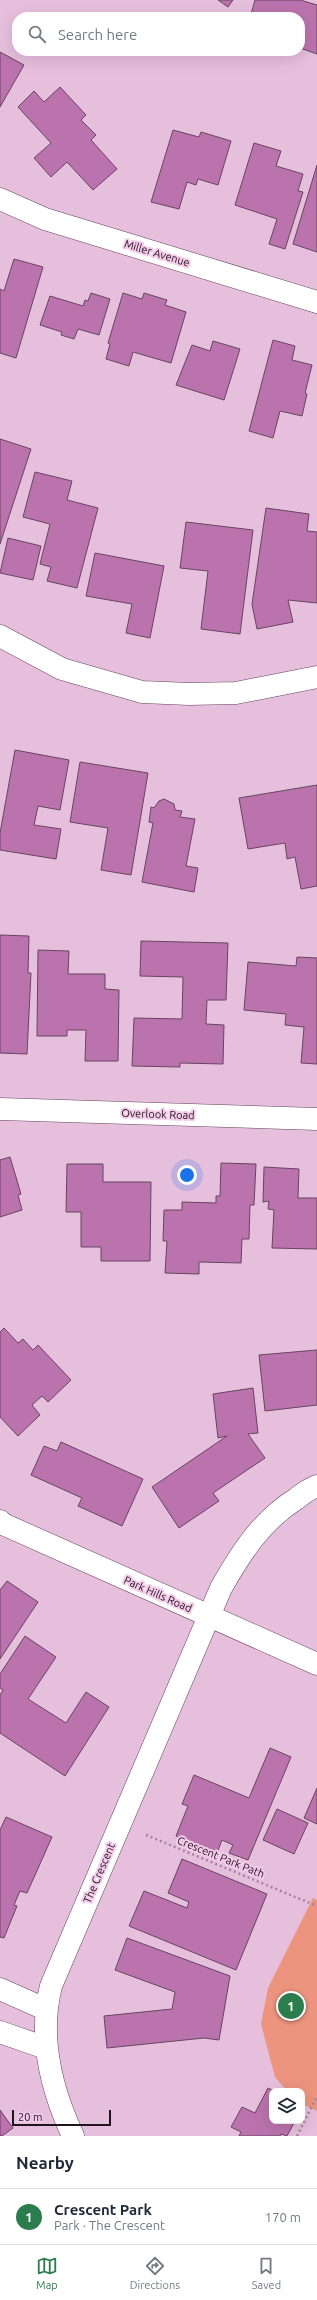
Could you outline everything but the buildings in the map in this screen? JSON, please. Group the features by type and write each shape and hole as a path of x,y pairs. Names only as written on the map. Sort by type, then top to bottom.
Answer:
{"street":[{"name":"Miller Avenue","path":"0,199 45,219 317,302"},
{"path":"0,636 62,669 142,692 189,694 236,693 317,677"},
{"name":"Overlook Road","path":"0,1109 317,1119"},
{"name":"The Crescent","path":"73,2136 60,2108 46,2048 45,2009 51,1986 221,1588 243,1550 262,1526 284,1506 317,1486"},
{"name":"Park Hills Road","path":"0,1520 4,1524 317,1664"},
{"path":"0,1989 45,2009"},
{"path":"0,2032 46,2048"}],"path":[{"name":"Crescent Park Path","path":"119,1824 317,1906"},
{"path":"297,2136 317,2096"}],"shaded area":[{"path":"313,1898 317,1900 317,2111 305,2105 305,2088 284,2088 275,2077 261,2024 268,1988"}],"place":[{"name":"Crescent Park","path":"291,2006"}]}
